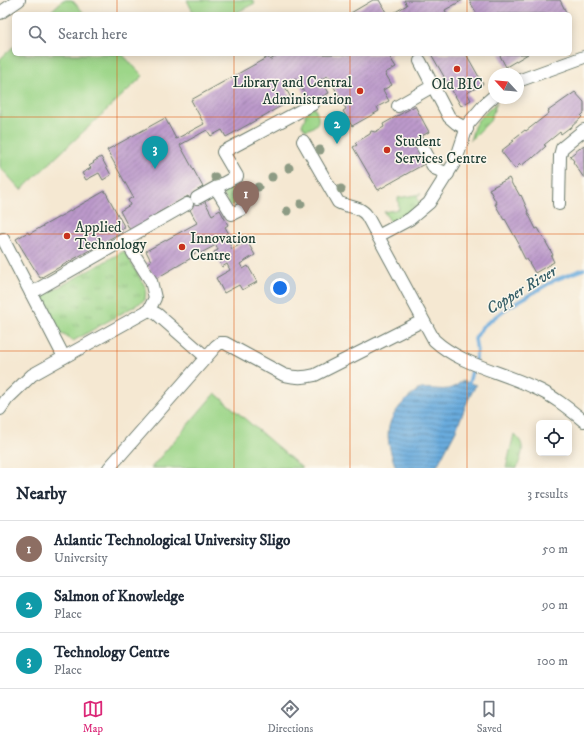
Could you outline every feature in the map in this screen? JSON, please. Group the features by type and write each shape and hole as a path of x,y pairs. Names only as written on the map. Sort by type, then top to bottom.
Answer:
{"street":[{"path":"0,13 19,0"},
{"path":"524,79 584,57"},
{"path":"420,61 449,117 456,124 467,129"},
{"path":"398,106 433,86"},
{"path":"378,236 410,219 429,203 456,160 468,124 488,102"},
{"path":"31,293 237,176 223,152 313,104"},
{"path":"559,204 560,156 562,148 584,130"},
{"path":"303,141 338,202 343,205 357,207 363,211 378,236 422,321 434,340 444,350 461,359 532,386 551,396 584,421"},
{"path":"421,144 434,168 448,174"},
{"path":"216,188 239,210"},
{"path":"3,239 64,357"},
{"path":"0,409 7,399 32,375 149,310 155,298 151,281 125,240"},
{"path":"149,310 157,314 206,357"},
{"path":"108,468 220,343 225,343 284,375 303,378 315,375 422,321"}],"green space":[{"path":"63,0 72,0 83,12 50,12"},
{"path":"187,0 253,0 255,3 238,12 193,12"},
{"path":"12,48 12,56 124,56 143,76 21,190 0,167 0,59"},
{"path":"496,104 490,121 470,141 474,127 478,120"},
{"path":"313,105 317,113 318,120 315,126 306,130 302,125 305,114"},
{"path":"230,182 241,201 230,206 220,188"},
{"path":"421,194 417,199 421,203 392,224 384,212 399,209 398,198"},
{"path":"124,251 146,288 145,300 73,341 62,334 58,336 39,303 41,297"},
{"path":"215,393 302,468 151,468"},
{"path":"514,434 521,442 522,454 517,468 506,468"}],"water":[{"path":"462,381 476,385 468,400 456,430 436,468 396,468 388,440 388,432 393,416 398,408 418,390 448,389 455,387"}],"building":[{"path":"373,0 379,0 386,12 352,12"},
{"path":"404,0 463,0 445,10 446,12 395,12 407,5"},
{"path":"469,0 560,0 566,12 476,12"},
{"path":"277,56 389,56 396,67 385,73 392,85 383,90 389,101 377,107 379,111 352,126 343,111 346,109 328,76 321,79 329,93 310,103 296,78 284,85 292,100 226,137 222,130 211,136 207,130 180,145 203,187 192,194 198,203 204,200 212,215 220,210 228,225 225,227 233,241 229,243 232,249 247,241 255,255 240,264 243,269 248,266 257,282 242,290 239,285 224,293 216,278 230,270 227,264 222,267 214,252 218,250 216,245 201,253 199,251 192,255 193,257 155,279 146,263 151,261 146,251 197,223 189,208 193,206 188,196 156,214 158,217 131,232 120,211 130,205 128,200 133,197 107,150 165,118 176,139 204,124 191,100 268,57 270,60"},
{"name":"Old BIC","path":"432,56 467,56 483,84 467,93 471,100 461,106"},
{"path":"500,56 525,56 506,67"},
{"path":"575,92 584,102 584,113 581,116 582,117 569,129 561,134 560,132 544,145 546,146 533,158 532,157 521,166 520,164 515,169 501,151 514,141 512,140 549,113 548,111"},
{"name":"Student Services Centre","path":"415,106 429,132 413,141 426,163 378,190 353,147 357,145 355,143 370,134 371,131 375,132 384,127 383,124"},
{"path":"584,145 584,178 570,156"},
{"path":"101,157 111,175 103,180 99,173 86,180 82,173 91,168 89,166"},
{"path":"509,178 514,188 515,187 520,196 521,195 536,229 538,228 553,255 551,256 554,262 535,273 527,259 525,259 518,245 519,244 495,204 497,204 489,189"},
{"name":"Applied Technology","path":"105,191 125,228 120,230 122,232 40,278 16,239 28,232 29,234"}],"waterway":[{"name":"Copper River","path":"475,361 477,351 475,339 482,327 504,310 555,280 584,269"},
{"name":"Copper River","path":"469,383 473,367"}],"place":[{"name":"Old BIC","path":"457,69"},
{"name":"Library and Central Administration","path":"360,91"},
{"name":"Salmon of Knowledge","path":"337,144"},
{"name":"Student Services Centre","path":"387,150"},
{"name":"Technology Centre","path":"155,169"},
{"name":"Atlantic Technological University Sligo","path":"246,214"},
{"name":"Applied Technology","path":"67,236"},
{"name":"Innovation Centre","path":"182,247"}]}
